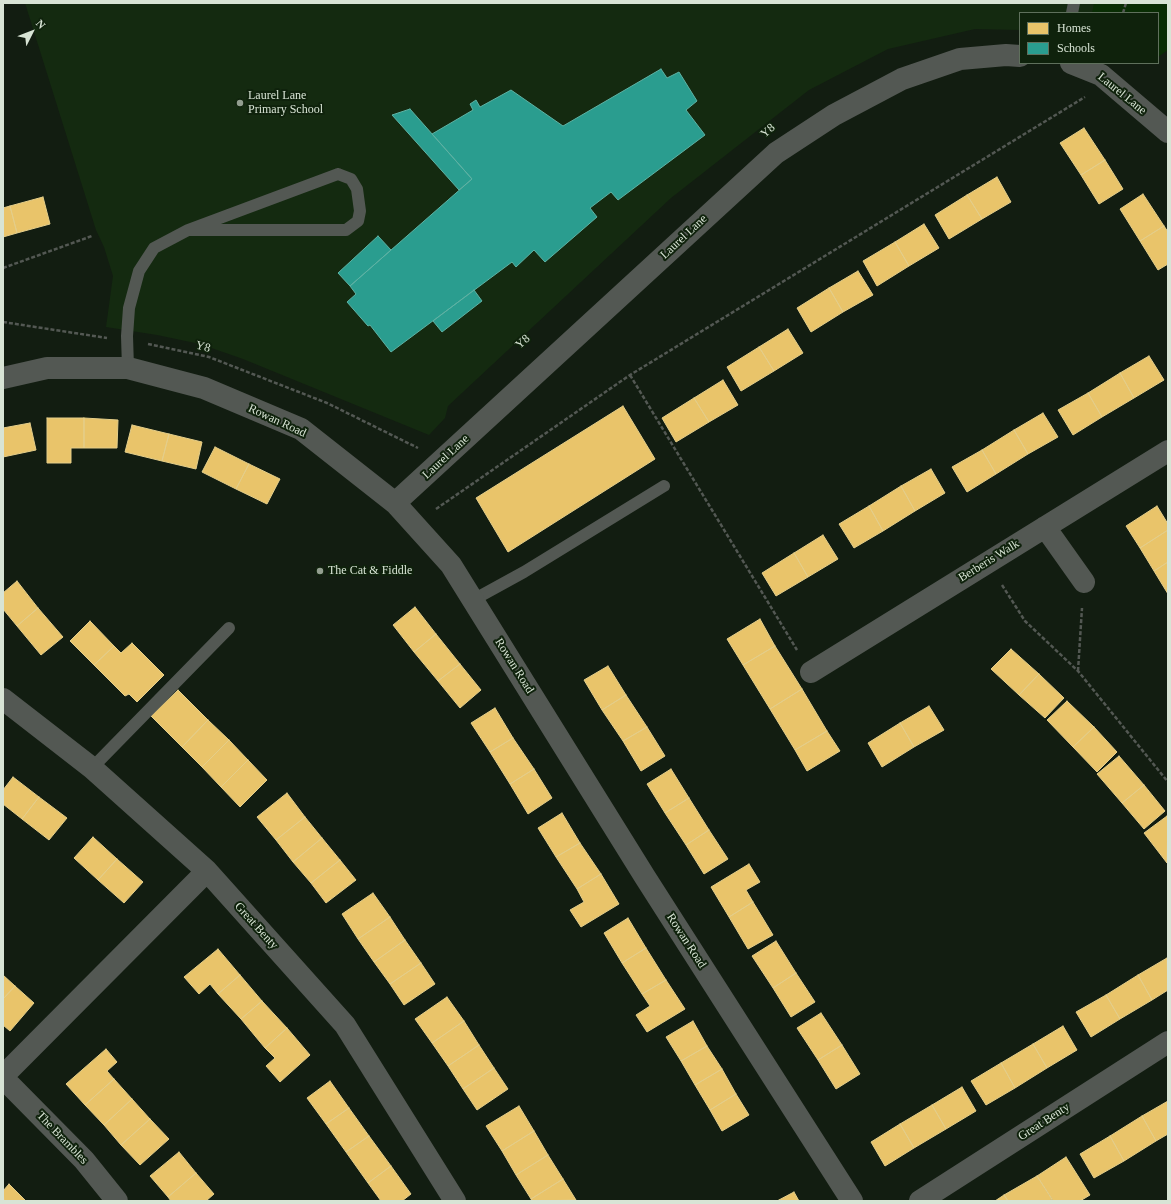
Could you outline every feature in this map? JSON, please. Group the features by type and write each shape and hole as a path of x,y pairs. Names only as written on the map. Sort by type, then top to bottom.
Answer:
{"street":[{"name":"Laurel Lane","path":"395,503 776,153 834,115 902,79 960,59 1006,55 1019,56"},
{"name":"Laurel Lane","path":"1074,64 1101,75 1168,132"},
{"name":"Rowan Road","path":"3,378 47,368 128,368 204,388 301,430 395,503 451,565 650,883 852,1201"},
{"name":"Berberis Walk","path":"811,672 1168,451"},
{"path":"1045,527 1084,582"},
{"name":"Great Benty","path":"3,699 92,768 207,871 345,1025 455,1201"},
{"path":"3,1077 207,871"},
{"name":"Great Benty","path":"920,1201 1168,1042"},
{"name":"The Brambles","path":"3,1077 84,1160 117,1201"}],"lane":[{"path":"128,368 127,341 129,308 139,271 154,248 188,230 338,174 351,179 357,189 360,211 358,221 346,230 188,230"},
{"path":"473,600 524,572 664,486"},
{"path":"92,768 229,628"}],"path":[{"path":"414,524 630,375 1093,93 1101,75"},
{"path":"3,268 92,236"},
{"name":"Y8","path":"3,322 163,346 209,357 327,403 423,450"},
{"path":"630,375 811,672"},
{"path":"987,563 1025,621 1078,671 1168,782"},
{"path":"1078,671 1084,582"}],"shaded area":[{"path":"25,3 1096,3 1093,12 1019,12 1019,30 975,29 888,49 809,90 671,198 448,406 445,418 429,435 243,359 200,344 157,335 106,327 113,276 104,247 96,230"},
{"path":"1094,3 1168,3 1168,50 1159,56 1159,12 1092,12"}],"building: Homes":[{"path":"1084,128 1105,160 1081,175 1060,143"},
{"path":"1105,160 1123,189 1099,204 1081,175"},
{"path":"997,177 1011,202 982,219 967,195"},
{"path":"1143,194 1164,226 1140,241 1120,209"},
{"path":"967,195 982,219 949,239 935,215"},
{"path":"43,197 50,224 17,233 10,206"},
{"path":"10,206 17,233 3,237 3,208"},
{"path":"924,224 939,248 909,266 895,242"},
{"path":"1164,226 1168,232 1168,264 1158,270 1140,241"},
{"path":"895,242 909,266 877,286 863,261"},
{"path":"858,271 873,295 843,312 829,288"},
{"path":"829,288 843,312 811,332 797,308"},
{"path":"788,329 803,353 774,371 759,347"},
{"path":"759,347 774,371 741,391 727,367"},
{"path":"1149,356 1164,380 1134,398 1120,373"},
{"path":"1120,373 1134,398 1102,417 1088,393"},
{"path":"723,380 738,405 709,422 694,398"},
{"path":"1088,393 1102,417 1073,435 1058,410"},
{"path":"694,398 709,422 676,442 662,418"},
{"path":"623,406 655,459 508,552 476,498"},
{"path":"1043,413 1058,437 1028,454 1014,430"},
{"path":"47,418 84,418 84,448 71,448 71,463 47,463"},
{"path":"84,418 118,420 117,448 84,448"},
{"path":"30,423 36,450 3,457 3,428"},
{"path":"132,425 169,434 162,461 125,452"},
{"path":"1014,430 1028,454 996,474 982,450"},
{"path":"169,434 202,442 196,469 162,461"},
{"path":"215,447 249,464 236,489 202,472"},
{"path":"982,450 996,474 967,492 952,467"},
{"path":"249,464 280,479 267,504 236,489"},
{"path":"931,469 945,493 915,511 901,486"},
{"path":"901,486 915,511 883,531 869,506"},
{"path":"869,506 883,531 854,548 839,524"},
{"path":"1157,506 1168,524 1168,530 1140,548 1126,526"},
{"path":"1168,530 1168,562 1154,571 1140,548"},
{"path":"823,535 838,559 808,577 794,553"},
{"path":"794,553 808,577 776,596 762,573"},
{"path":"1168,562 1168,594 1154,571"},
{"path":"17,581 38,608 17,626 3,609 3,593"},
{"path":"415,607 436,634 414,652 393,625"},
{"path":"38,608 63,637 41,655 17,626"},
{"path":"760,619 775,646 743,665 727,639"},
{"path":"90,621 114,646 94,665 70,641"},
{"path":"436,634 460,664 438,681 414,652"},
{"path":"132,643 164,675 137,702 129,694 125,696 94,665 114,646 121,653"},
{"path":"775,646 802,689 770,709 743,665"},
{"path":"1011,649 1039,674 1019,695 991,669"},
{"path":"460,664 481,690 460,708 438,681"},
{"path":"608,666 626,695 602,710 584,680"},
{"path":"1039,674 1064,698 1045,718 1019,695"},
{"path":"802,689 827,731 795,750 770,709"},
{"path":"178,690 208,720 182,747 151,716"},
{"path":"626,695 647,727 623,741 602,710"},
{"path":"1067,701 1094,727 1073,747 1047,720"},
{"path":"929,706 944,730 914,747 900,723"},
{"path":"495,708 513,738 490,752 471,723"},
{"path":"208,720 229,740 202,767 182,747"},
{"path":"900,723 914,747 882,767 868,743"},
{"path":"647,727 665,756 641,771 623,741"},
{"path":"1094,727 1117,752 1097,772 1073,747"},
{"path":"827,731 840,751 807,771 795,750"},
{"path":"513,738 534,769 510,784 490,752"},
{"path":"229,740 248,760 221,787 202,767"},
{"path":"1119,756 1144,785 1122,803 1097,774"},
{"path":"248,760 267,780 240,807 221,787"},
{"path":"534,769 552,798 528,814 510,784"},
{"path":"671,769 689,798 665,813 647,784"},
{"path":"13,777 39,797 22,819 3,804 3,790"},
{"path":"1144,785 1165,811 1144,829 1122,803"},
{"path":"287,793 305,817 276,840 257,817"},
{"path":"39,797 67,818 49,840 22,819"},
{"path":"689,798 709,830 686,845 665,813"},
{"path":"562,813 580,843 556,857 538,828"},
{"path":"1167,816 1168,818 1167,863 1144,833"},
{"path":"305,817 322,838 293,862 276,840"},
{"path":"709,830 728,859 704,874 686,845"},
{"path":"93,837 117,859 98,880 74,858"},
{"path":"322,838 340,860 311,883 293,862"},
{"path":"580,843 601,874 577,889 556,857"},
{"path":"117,859 143,882 124,903 98,880"},
{"path":"340,860 356,880 326,903 311,883"},
{"path":"749,864 760,882 746,890 753,902 729,917 711,887"},
{"path":"601,874 619,904 581,927 570,910 584,902 577,889"},
{"path":"373,893 390,917 358,939 342,914"},
{"path":"753,902 773,935 748,949 729,917"},
{"path":"390,917 405,940 374,962 358,939"},
{"path":"628,918 646,948 622,963 604,933"},
{"path":"405,940 421,963 390,984 374,962"},
{"path":"776,941 796,973 773,988 752,956"},
{"path":"646,948 666,980 642,994 622,963"},
{"path":"218,949 240,975 218,994 210,984 199,994 184,977"},
{"path":"1167,958 1168,990 1152,1000 1138,975"},
{"path":"421,963 435,984 404,1005 390,984"},
{"path":"796,973 815,1002 791,1017 773,988"},
{"path":"3,975 15,986 3,999"},
{"path":"240,975 262,1001 241,1019 218,994"},
{"path":"1138,975 1152,1000 1120,1019 1106,995"},
{"path":"666,980 685,1009 647,1032 636,1015 650,1006 642,994"},
{"path":"15,986 34,1003 10,1031 3,1025 3,999"},
{"path":"1106,995 1120,1019 1091,1037 1076,1012"},
{"path":"447,997 464,1021 432,1043 415,1019"},
{"path":"262,1001 287,1028 265,1048 241,1019"},
{"path":"821,1013 842,1045 818,1060 797,1028"},
{"path":"464,1021 479,1045 448,1066 432,1043"},
{"path":"693,1021 707,1046 681,1061 666,1037"},
{"path":"1063,1026 1077,1050 1047,1068 1033,1044"},
{"path":"287,1028 310,1055 280,1082 266,1066 275,1058 265,1048"},
{"path":"1033,1044 1047,1068 1015,1088 1001,1063"},
{"path":"479,1045 494,1068 463,1089 448,1066"},
{"path":"842,1045 860,1074 836,1089 818,1060"},
{"path":"707,1046 722,1069 695,1085 681,1061"},
{"path":"106,1049 117,1062 107,1071 114,1079 85,1105 66,1084"},
{"path":"1001,1063 1015,1088 986,1105 971,1081"},
{"path":"494,1068 508,1089 477,1110 463,1089"},
{"path":"722,1069 736,1094 710,1110 695,1085"},
{"path":"114,1079 132,1099 104,1125 85,1105"},
{"path":"330,1081 349,1108 326,1124 307,1098"},
{"path":"962,1087 976,1111 946,1129 932,1105"},
{"path":"736,1094 749,1115 722,1131 710,1110"},
{"path":"132,1099 150,1119 121,1145 104,1125"},
{"path":"1168,1101 1168,1134 1156,1141 1142,1116"},
{"path":"932,1105 946,1129 914,1148 900,1124"},
{"path":"519,1106 534,1131 502,1151 486,1126"},
{"path":"349,1108 369,1136 346,1152 326,1124"},
{"path":"1142,1116 1156,1141 1124,1161 1110,1136"},
{"path":"150,1119 169,1139 140,1165 121,1145"},
{"path":"900,1124 914,1148 885,1166 871,1142"},
{"path":"534,1131 548,1155 516,1175 502,1151"},
{"path":"369,1136 391,1166 368,1183 346,1152"},
{"path":"1110,1136 1124,1161 1094,1178 1080,1154"},
{"path":"179,1152 196,1173 168,1197 150,1176"},
{"path":"548,1155 563,1179 531,1199 516,1175"},
{"path":"1066,1157 1090,1195 1080,1201 1053,1201 1037,1176"},
{"path":"391,1166 411,1194 402,1201 381,1201 368,1183"},
{"path":"196,1173 214,1194 206,1201 171,1201 168,1197"},
{"path":"1037,1176 1052,1199 1049,1201 1008,1201 1004,1195"},
{"path":"563,1179 576,1200 532,1201 531,1199"},
{"path":"9,1184 26,1201 4,1201 3,1191"},
{"path":"794,1192 799,1201 777,1201"},
{"path":"1004,1195 1008,1201 995,1201"}],"building: Schools":[{"path":"661,69 667,78 679,72 697,101 686,110 705,135 618,200 611,192 590,208 597,217 545,262 534,250 516,267 512,262 391,352 370,325 368,326 347,302 356,294 350,286 472,179 432,134 473,110 470,104 476,100 480,107 511,90 563,126"},
{"path":"410,109 472,179 459,190 392,115"},
{"path":"378,236 391,250 350,286 338,273"},
{"path":"474,290 482,301 442,332 433,321"}],"place":[{"name":"Laurel Lane Primary School","path":"240,103"},
{"name":"The Cat & Fiddle","path":"320,571"}]}
